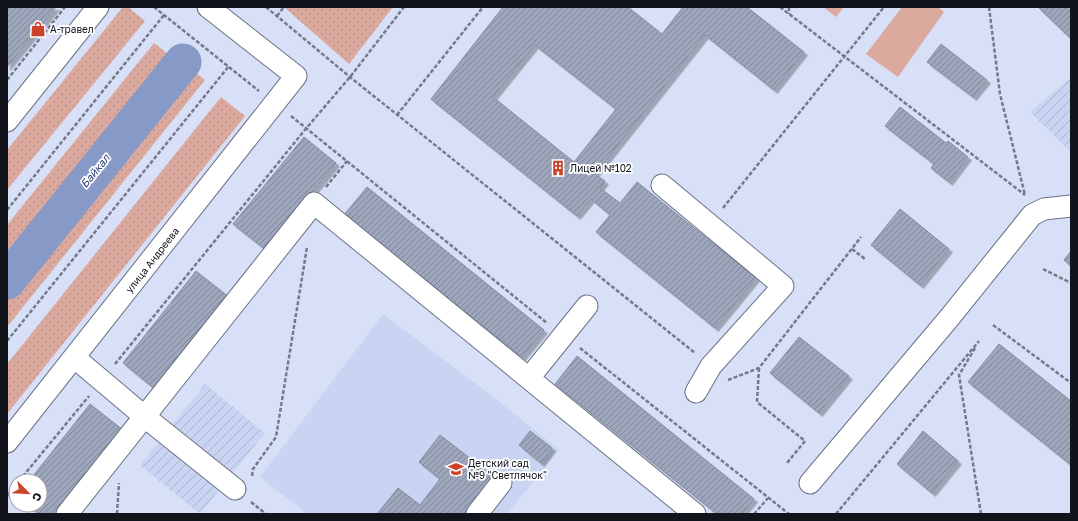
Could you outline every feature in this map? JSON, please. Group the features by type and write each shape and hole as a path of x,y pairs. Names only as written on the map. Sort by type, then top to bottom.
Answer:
{"street":[{"path":"7,121 98,7"},
{"name":"улица Андреева","path":"7,442 75,358 296,76 208,7"},
{"path":"662,185 783,286 711,366 696,392"},
{"path":"67,514 314,203 530,378 686,511"},
{"path":"810,482 950,317 1032,215 1044,209 1070,206"},
{"path":"530,378 587,306"},
{"path":"75,358 145,417 245,488"},
{"path":"477,514 501,483"}],"path":[{"path":"7,80 65,7"},
{"path":"154,7 564,336 789,514"},
{"path":"266,7 350,77 711,366"},
{"path":"277,16 284,7"},
{"path":"26,473 350,77 404,7"},
{"path":"397,114 483,7"},
{"path":"780,7 1025,195"},
{"path":"789,7 790,14"},
{"path":"710,224 884,7"},
{"path":"989,7 1000,94 1025,195 1023,202"},
{"path":"7,210 164,15"},
{"path":"7,341 228,66"},
{"path":"314,203 347,161"},
{"path":"696,392 759,368 861,237"},
{"path":"266,514 245,488 252,469 276,437 308,242"},
{"path":"852,249 865,259"},
{"path":"1043,269 1071,283"},
{"path":"993,325 1071,383"},
{"path":"836,514 979,341 959,375 982,514"},
{"path":"759,368 757,402 805,441 787,463"},
{"path":"754,514 768,498"}],"shaded area":[{"path":"123,7 128,7 145,21 7,190 7,150"},
{"path":"284,7 393,7 349,64"},
{"path":"823,7 844,7 836,17"},
{"path":"902,7 938,7 944,12 898,77 866,54"},
{"path":"154,43 173,58 7,264 7,225"},
{"path":"190,68 205,80 7,327 7,290"},
{"path":"1071,77 1071,152 1030,112"},
{"path":"221,97 245,116 7,414 7,364"},
{"path":"383,314 500,402 559,450 507,514 307,514 260,477"},
{"path":"205,384 265,433 200,514 140,465"}],"building":[{"path":"7,7 56,7 7,67"},
{"name":"Лицей №102","path":"503,7 628,7 662,34 683,7 747,7 804,52 774,90 705,35 595,174 605,181 600,188 620,203 637,182 756,278 715,328 596,232 610,215 591,199 577,216 431,99","holes":["535,45 616,109 574,162 493,97"]},
{"path":"1038,7 1067,7 1071,11 1071,39"},
{"path":"941,44 987,80 973,97 927,62"},
{"path":"900,107 946,143 948,141 968,157 949,182 931,168 934,164 885,126"},
{"path":"304,137 336,163 266,250 233,224"},
{"path":"367,187 544,330 522,357 344,215"},
{"path":"900,209 949,249 920,285 871,245"},
{"path":"1071,251 1071,266 1064,260"},
{"path":"196,271 229,297 155,389 123,363"},
{"path":"799,337 849,376 819,413 770,373"},
{"path":"999,344 1071,401 1071,465 968,382"},
{"path":"577,356 754,499 742,514 717,514 555,384"},
{"path":"90,404 123,430 56,514 38,513 48,513 48,473 35,473"},
{"path":"530,431 552,448 541,463 519,445"},
{"path":"923,431 958,461 932,493 897,464"},
{"name":"Детский сад №9 \"Светлячок\"","path":"440,435 493,476 463,514 377,514 398,488 420,505 440,479 419,462"}],"waterway":[{"name":"Байкал","path":"7,281 183,62"}],"place":[{"name":"А-травел","path":"38,29"},
{"name":"Лицей №102","path":"558,168"},
{"name":"Детский сад №9 \"Светлячок\"","path":"456,469"}]}
